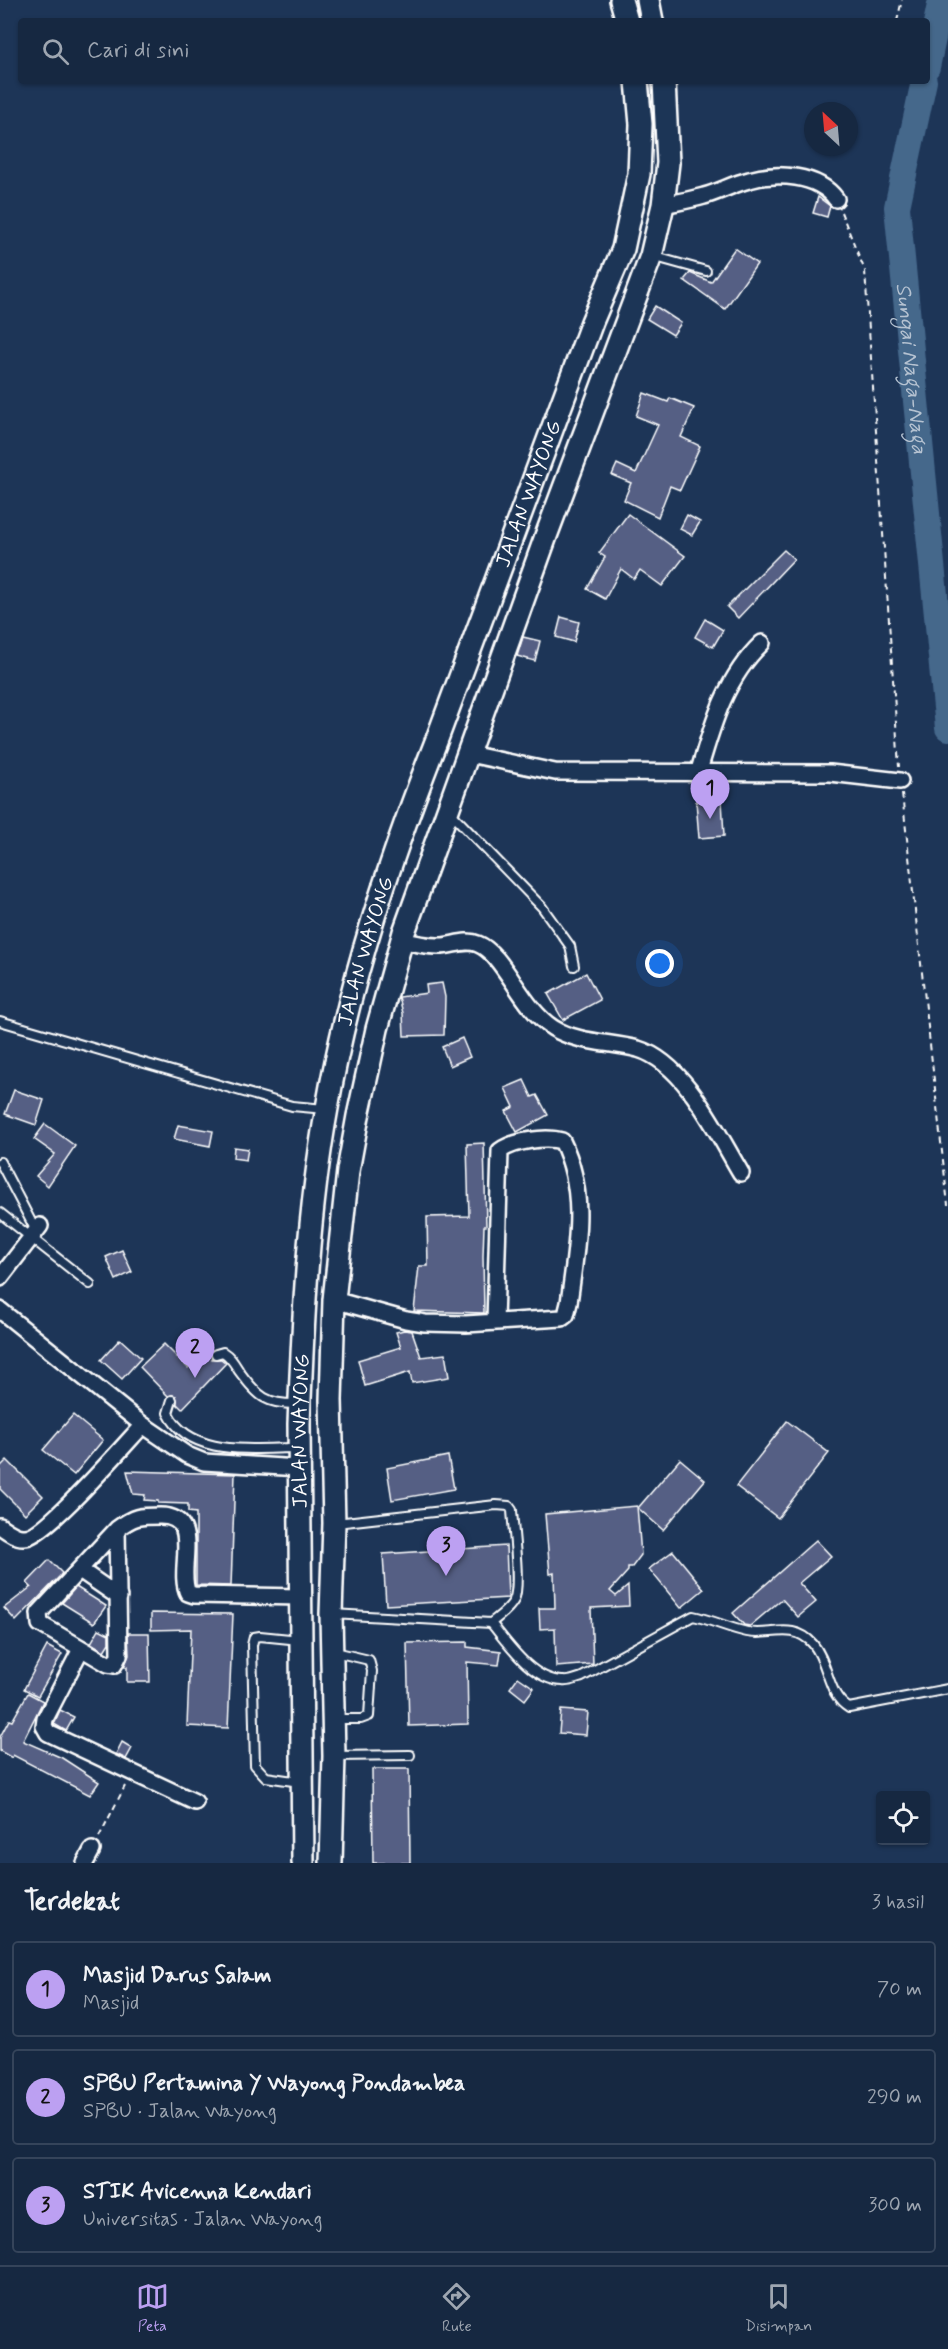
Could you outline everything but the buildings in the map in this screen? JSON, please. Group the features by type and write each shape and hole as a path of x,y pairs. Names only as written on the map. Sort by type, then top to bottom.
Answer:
{"main road":[{"path":"621,0 626,18"},
{"name":"JALAN WAYONG","path":"303,1863 300,1404 311,1233 327,1109 346,1021 374,913 416,788 588,333 623,249 639,174 641,124 637,84"},
{"name":"JALAN WAYONG","path":"331,1863 334,1756 331,1614 334,1523 331,1400 334,1300 348,1171 377,1029 402,940 651,256 663,205 668,163 663,84"},
{"path":"346,1021 377,1029"}],"street":[{"path":"663,205 707,196 752,179 770,177 798,178 818,183 829,190 836,199"},
{"path":"698,774 714,723 731,682 744,660 762,643"},
{"path":"469,754 555,771 698,774 830,773 900,781"},
{"path":"402,940 435,946 464,942 477,943 494,956 528,1006 540,1019 556,1030 655,1056 689,1091 741,1173"},
{"path":"334,1300 406,1320 450,1324 547,1320 566,1315 580,1201 562,1141 522,1143 500,1151 495,1322"},
{"path":"0,1278 35,1231"},
{"path":"0,1310 143,1425 187,1455 204,1462 299,1458"},
{"path":"0,1526 27,1538 35,1533 56,1517 143,1425"},
{"path":"117,1529 118,1661 114,1665 108,1665 40,1624 38,1618 41,1608 117,1529 132,1518 171,1516 177,1520 185,1533 186,1588 194,1595 301,1597"},
{"path":"80,1570 119,1597"},
{"path":"81,1649 53,1702 44,1726 48,1733 132,1771 167,1791 195,1802"}],"lane":[{"path":"651,256 706,270"},
{"path":"448,810 542,907 570,946 574,966"},
{"path":"0,1021 292,1106 327,1109"},
{"path":"0,1162 35,1231"},
{"path":"0,1213 35,1231 90,1284"},
{"path":"216,1354 223,1352 230,1357 258,1395 282,1404 300,1404"},
{"path":"172,1400 168,1413 174,1426 208,1445 299,1458"},
{"path":"331,1614 491,1623 506,1611 515,1598 512,1510 509,1506 496,1505 334,1523"},
{"path":"491,1623 516,1652 538,1671 564,1682 582,1677 693,1616 749,1633 777,1630 803,1636 813,1644 840,1703 849,1708 948,1689"},
{"path":"301,1640 260,1636 254,1637 252,1645 255,1765 266,1777 301,1783"},
{"path":"333,1652 369,1660 372,1671 372,1708 369,1716 361,1719 333,1719"},
{"path":"334,1756 410,1755"}],"path":[{"path":"898,18 902,0"},
{"path":"848,228 865,271 900,781 948,1205"},
{"path":"89,1857 132,1771"}],"waterway":[{"name":"Sungai Naga-Naga","path":"930,53 941,0"},
{"name":"Sungai Naga-Naga","path":"923,84 897,207 948,728"}],"place":[{"name":"Masjid Darus Salam","path":"710,819"},
{"name":"SPBU Pertamina Y Wayong Pondambea","path":"195,1378"},
{"name":"STIK Avicenna Kendari","path":"446,1576"}]}
